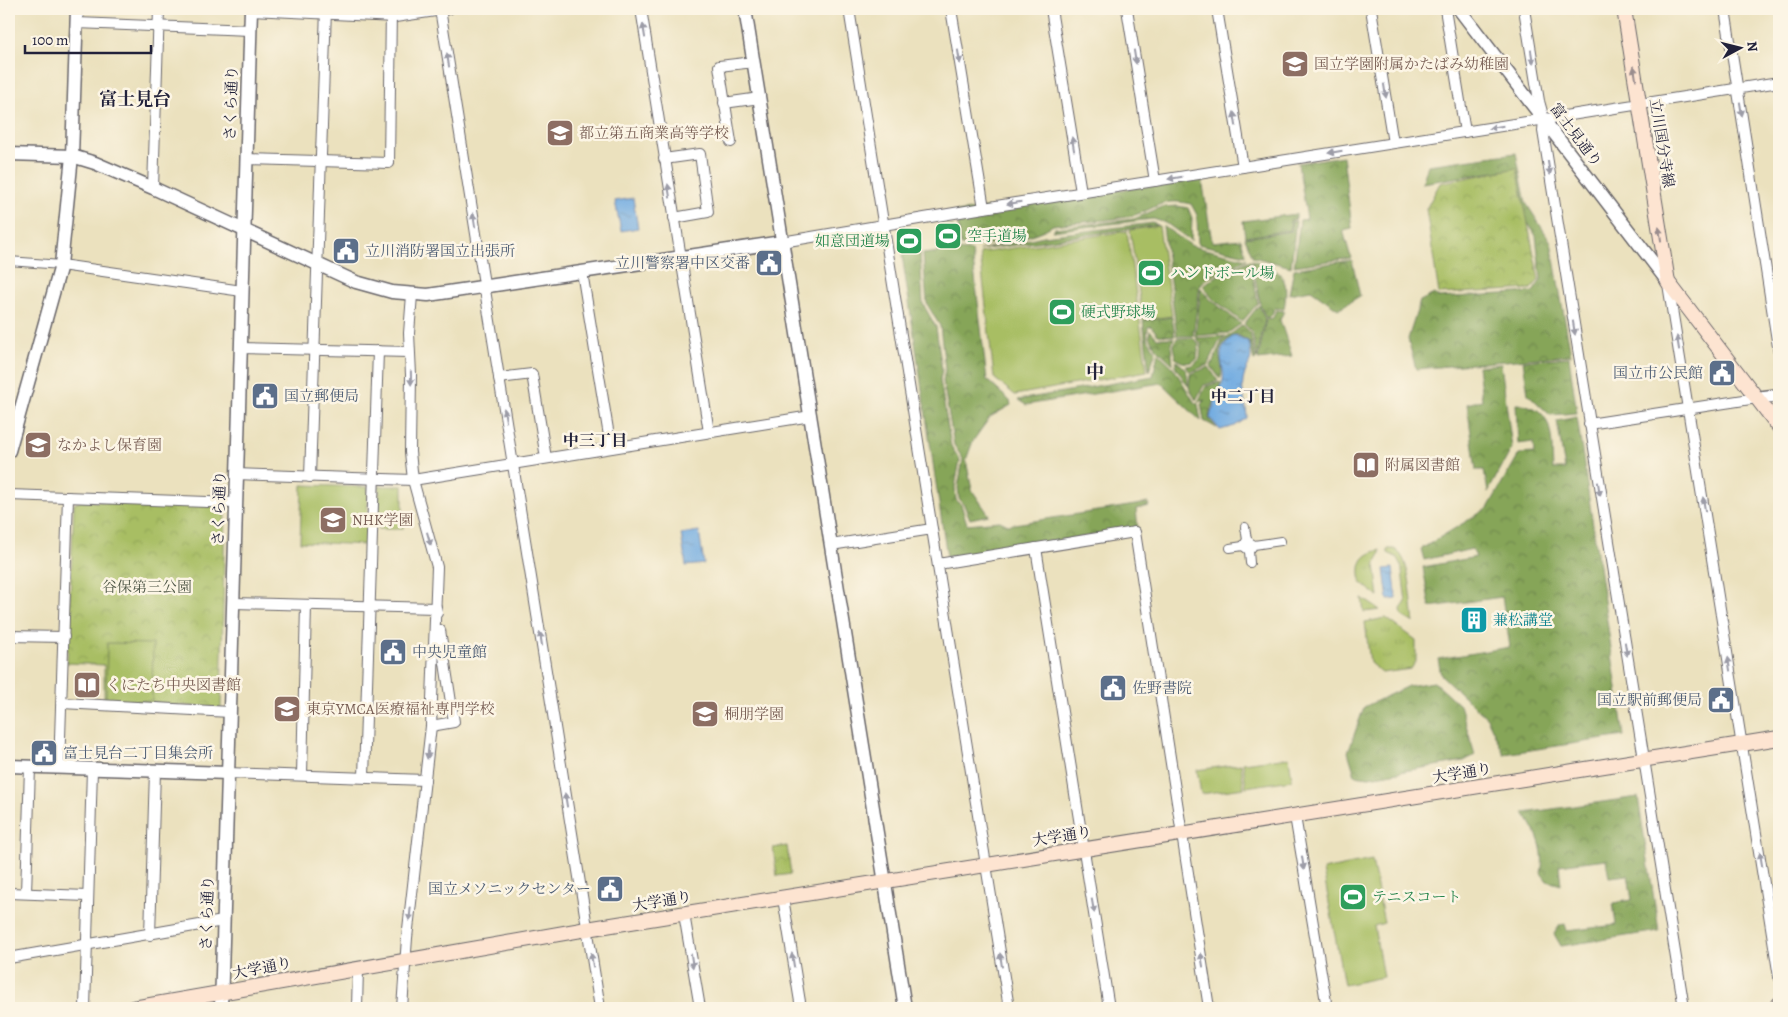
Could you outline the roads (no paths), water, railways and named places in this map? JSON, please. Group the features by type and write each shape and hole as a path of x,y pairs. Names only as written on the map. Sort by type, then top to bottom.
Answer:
{"main road":[{"name":"立川国分寺線","path":"1624,9 1668,282"},
{"path":"1668,282 1779,427"},
{"name":"大学通り","path":"133,1008 221,1001 234,989 358,972 588,933 1644,765 1743,748 1779,738"},
{"name":"大学通り","path":"1743,748 1779,747"},
{"path":"1776,1008 1779,1004"}],"street":[{"path":"9,450 61,265 72,156 77,9"},
{"path":"153,188 159,9"},
{"path":"251,10 391,12 443,9 512,463 600,1008"},
{"path":"641,9 709,432"},
{"path":"745,9 905,1008"},
{"path":"849,9 1009,1008"},
{"path":"951,9 984,208"},
{"path":"1051,9 1081,192"},
{"path":"1127,9 1155,181"},
{"path":"1217,9 1243,167"},
{"path":"1371,9 1393,143"},
{"path":"1445,9 1465,132"},
{"name":"富士見通り","path":"1459,9 1668,282"},
{"path":"1524,9 1539,101 1544,120 1543,131 1589,424 1684,1008"},
{"path":"1725,9 1779,353"},
{"name":"さくら通り","path":"221,1001 240,348 246,232 246,159 251,10"},
{"path":"310,477 326,11"},
{"path":"246,159 390,163 391,12"},
{"path":"77,23 250,30"},
{"path":"730,142 719,66 754,62"},
{"path":"9,154 72,156 153,188 246,232 374,288 412,295 428,295 485,288 884,226 1081,192 1779,82"},
{"path":"724,102 760,98"},
{"path":"664,159 700,154 708,212 674,218"},
{"path":"9,261 61,265 242,292"},
{"path":"582,272 611,448"},
{"path":"1668,282 1779,976"},
{"path":"402,1008 431,726 437,567 413,480 410,452 409,352 412,295"},
{"path":"240,348 409,352"},
{"path":"364,776 378,351"},
{"path":"499,378 532,374 546,458"},
{"path":"1589,424 1779,395"},
{"path":"236,474 413,480 811,416"},
{"path":"9,495 236,503"},
{"path":"59,768 68,497"},
{"path":"1245,526 1250,563"},
{"path":"831,545 932,529"},
{"path":"938,564 1135,532 1210,1008"},
{"path":"1230,548 1281,541"},
{"path":"1036,548 1109,1008"},
{"path":"233,603 436,608"},
{"path":"302,775 306,604"},
{"path":"431,726 454,722 436,608"},
{"path":"9,636 64,637"},
{"path":"62,703 230,712"},
{"path":"9,766 228,774 364,776 425,780"},
{"path":"26,893 30,767"},
{"path":"85,1008 92,769"},
{"path":"150,935 155,771"},
{"path":"1296,820 1327,1008"},
{"path":"9,893 87,896"},
{"path":"783,902 801,1008"},
{"path":"685,918 700,1008"},
{"path":"9,958 223,921"},
{"path":"357,1008 358,972"}],"water":[{"path":"633,198 638,228 621,231 615,201"},
{"path":"1235,335 1249,342 1251,355 1243,381 1243,395 1247,418 1235,426 1220,430 1210,418 1223,380 1221,354 1227,342"},
{"path":"699,531 704,564 686,566 681,534"},
{"path":"1393,568 1397,599 1388,600 1384,569"}],"place":[{"name":"国立学園附属かたばみ幼稚園","path":"1295,64"},
{"name":"都立第五商業高等学校","path":"560,133"},
{"name":"空手道場","path":"948,236"},
{"name":"如意団道場","path":"909,241"},
{"name":"立川消防署国立出張所","path":"346,251"},
{"name":"立川警察署中区交番","path":"769,263"},
{"name":"ハンドボール場","path":"1151,273"},
{"name":"硬式野球場","path":"1062,312"},
{"name":"国立市公民館","path":"1722,373"},
{"name":"国立郵便局","path":"265,396"},
{"name":"なかよし保育園","path":"38,445"},
{"name":"附属図書館","path":"1366,465"},
{"name":"NHK学園","path":"333,520"},
{"name":"兼松講堂","path":"1474,620"},
{"name":"中央児童館","path":"393,652"},
{"name":"くにたち中央図書館","path":"87,685"},
{"name":"佐野書院","path":"1113,688"},
{"name":"国立駅前郵便局","path":"1721,700"},
{"name":"東京YMCA医療福祉専門学校","path":"287,709"},
{"name":"桐朋学園","path":"705,714"},
{"name":"富士見台二丁目集会所","path":"44,753"},
{"name":"国立メソニックセンター","path":"610,889"},
{"name":"テニスコート","path":"1353,897"}],"district":[{"name":"富士見台","path":"135,99"},
{"name":"中","path":"1095,372"},
{"name":"中二丁目","path":"1243,396"},
{"name":"中三丁目","path":"595,440"}],"park label":[{"name":"谷保第三公園","path":"147,587"}]}
